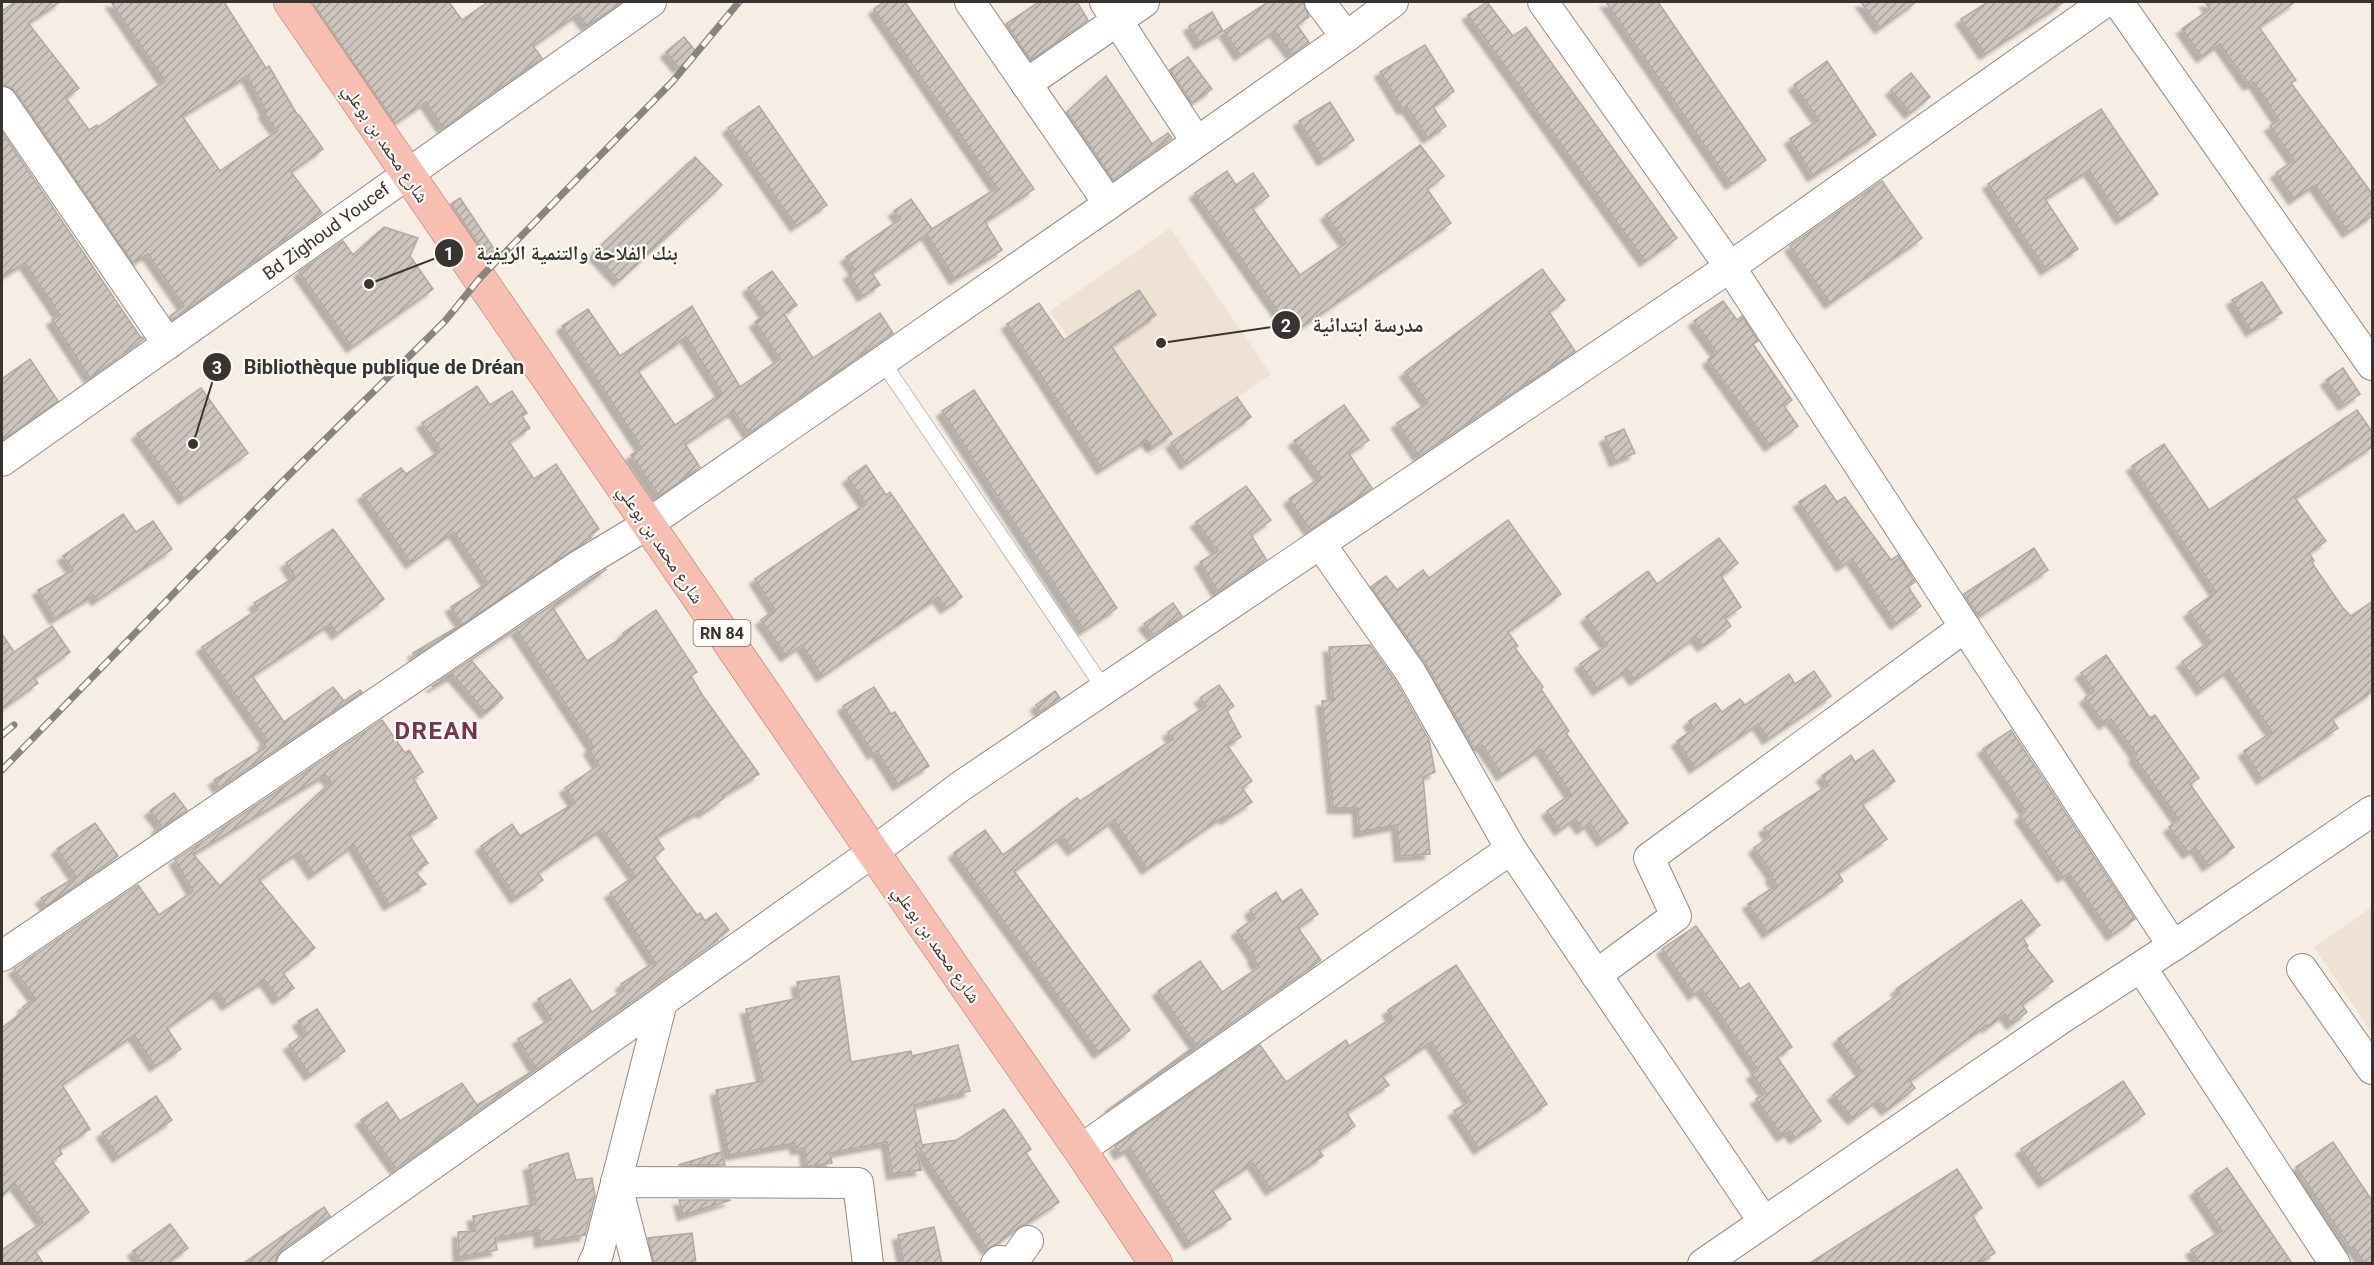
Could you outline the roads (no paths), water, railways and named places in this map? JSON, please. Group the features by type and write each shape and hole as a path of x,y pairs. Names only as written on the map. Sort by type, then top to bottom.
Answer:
{"main road":[{"name":"شارع محمد بن بوعلي","path":"290,2 1156,1263"}],"street":[{"path":"970,2 1109,204"},
{"path":"1026,84 1111,11 1144,2"},
{"path":"1320,2 1346,37"},
{"path":"2,956 580,565 648,524 1109,204 1393,2"},
{"path":"1543,2 1730,267 2173,946"},
{"path":"292,1263 873,852 961,786 1730,267 2105,2"},
{"path":"2118,2 2373,365"},
{"name":"Bd Zighoud Youcef","path":"2,461 406,173 632,7"},
{"path":"1111,11 1196,141"},
{"path":"2,102 168,344"},
{"path":"1322,544 1411,673 1511,849 1764,1222"},
{"path":"1596,975 1676,916 1649,858 1965,627"},
{"path":"1703,1263 2062,1018 2373,811"},
{"path":"1080,1150 1511,849"},
{"path":"2141,967 2335,1263"},
{"path":"2302,969 2373,1069"},
{"path":"593,1263 598,1254 662,1002"},
{"path":"616,1182 637,1263"},
{"path":"616,1182 858,1183 868,1263"},
{"path":"996,1263 999,1261 1013,1262 1028,1241"}],"lane":[{"path":"882,361 1105,690"}],"railway":[{"path":"2,770 284,480 445,321 480,278 673,81 739,2"},
{"path":"2,735 14,725"}],"place":[{"name":"بنك الفلاحة والتنمية الريفية","path":"369,284"},
{"name":"مدرسة ابتدائية","path":"1161,343"},
{"name":"Bibliothèque publique de Dréan","path":"193,444"}],"district":[{"name":"DREAN","path":"437,731"}]}
